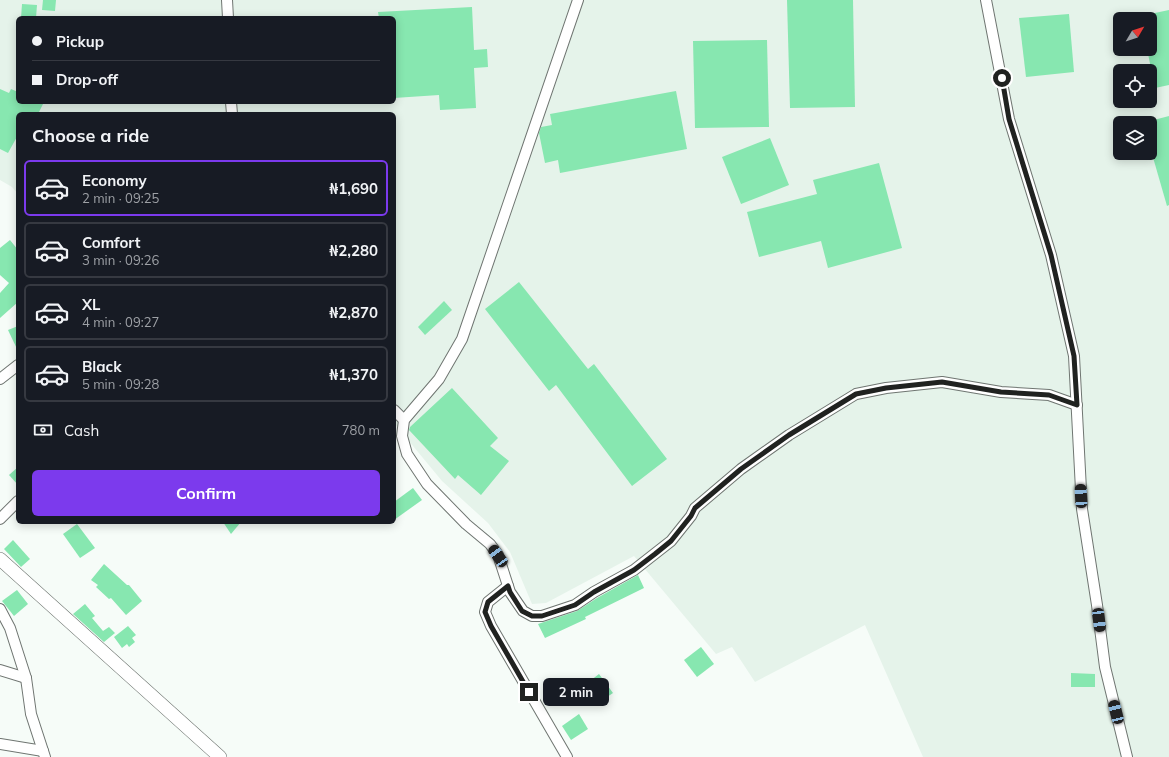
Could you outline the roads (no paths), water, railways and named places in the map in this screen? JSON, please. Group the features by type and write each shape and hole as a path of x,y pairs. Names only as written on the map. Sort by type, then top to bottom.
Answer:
{"street":[{"path":"227,0 228,16"},
{"path":"578,0 462,339 439,379 404,420 402,436 407,454 427,484 466,524 490,544 498,556 510,592 522,611 532,616 542,616 575,605 594,592 634,570 671,541 691,516 695,508 741,469 789,435 856,394 886,388 942,382 1001,392 1049,395 1077,405"},
{"path":"986,0 1009,119 1051,255 1074,356 1082,509 1105,666 1127,757"},
{"path":"0,379 16,367"},
{"path":"396,412 404,420"},
{"path":"0,520 16,503"},
{"path":"0,559 220,757"},
{"path":"508,586 488,602 485,612 491,626 567,757"},
{"path":"0,609 10,628 26,678 31,714 44,754"},
{"path":"0,670 26,678"},
{"path":"0,744 44,754"}]}
